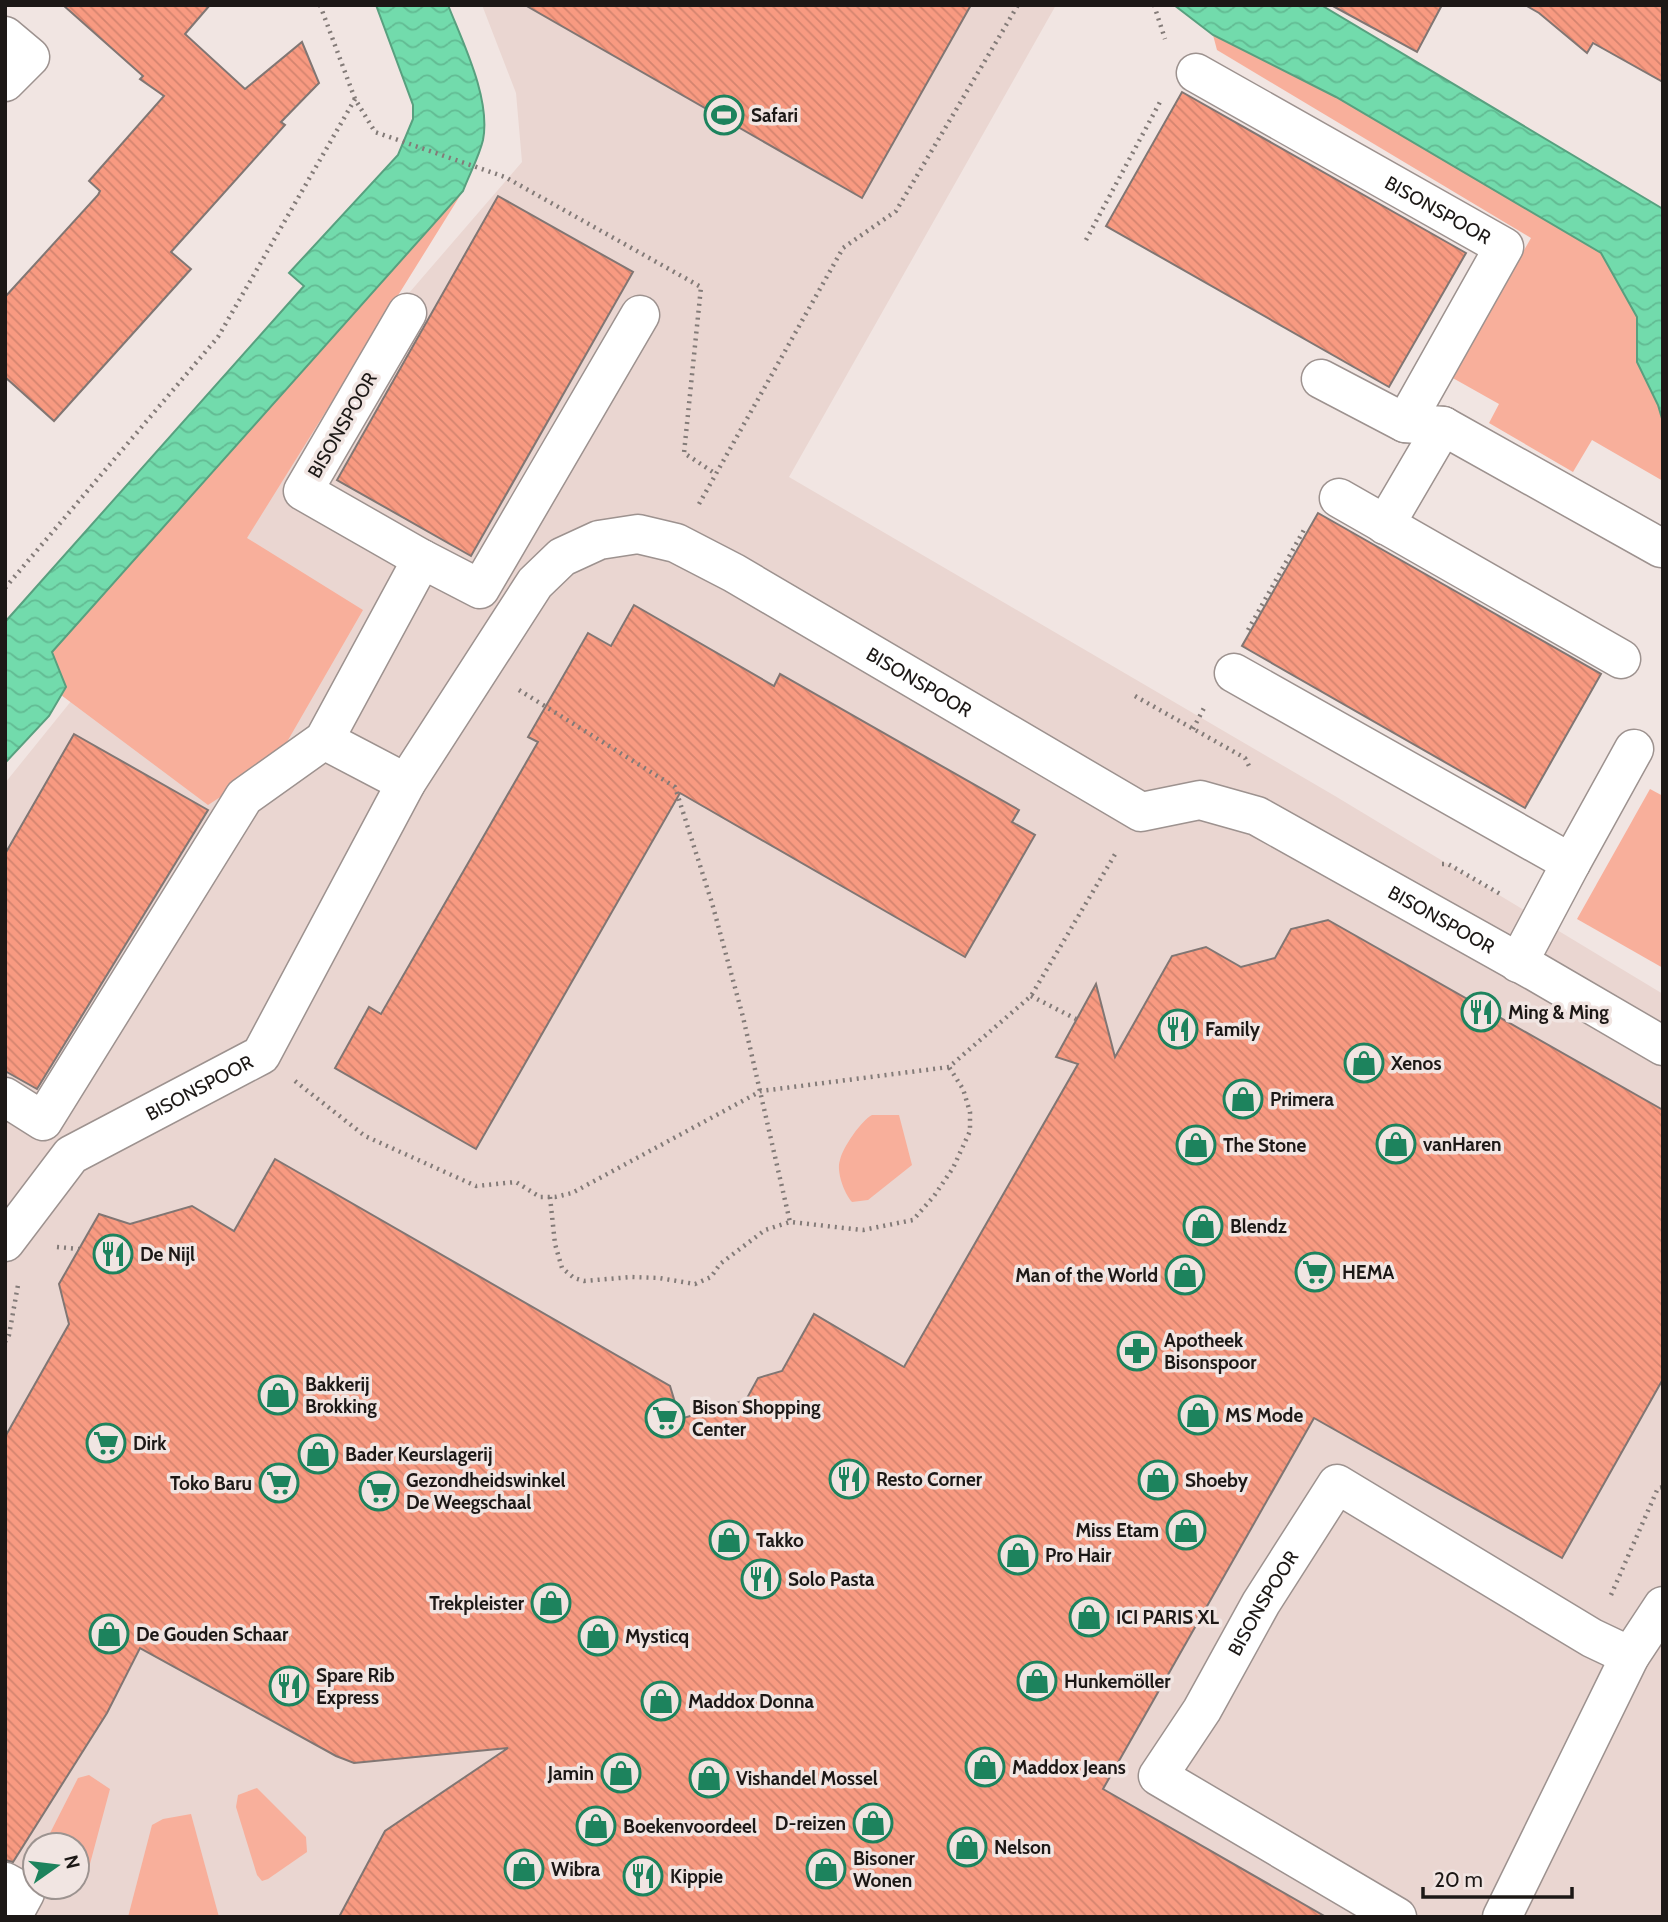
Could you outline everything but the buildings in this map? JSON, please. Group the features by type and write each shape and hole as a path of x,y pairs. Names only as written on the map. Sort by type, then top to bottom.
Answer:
{"street":[{"path":"5,36 30,57 5,82"},
{"name":"BISONSPOOR","path":"1182,62 1504,247 1405,422"},
{"name":"BISONSPOOR","path":"407,313 303,491 480,589 640,314"},
{"path":"1321,379 1405,422 1443,426 1661,548"},
{"path":"1385,525 1443,426"},
{"path":"1339,498 1621,659"},
{"name":"BISONSPOOR","path":"5,1242 72,1155 261,1055 406,783 535,583 562,557 599,540 638,534 676,542 734,573 1141,812 1200,800 1257,816 1663,1046"},
{"path":"5,1097 43,1121 244,797 324,740 422,559"},
{"path":"1222,685 1571,863"},
{"path":"324,740 406,783"},
{"name":"BISONSPOOR","path":"1518,963 1571,863 1638,751"},
{"name":"BISONSPOOR","path":"1397,1917 1158,1776 1202,1710 1261,1603 1338,1484 1592,1638 1630,1656"},
{"path":"1502,1917 1630,1656 1663,1606"}],"path":[{"path":"320,5 355,99 374,132 475,167"},
{"path":"716,474 843,248 896,211 1018,5"},
{"path":"1154,5 1182,62"},
{"path":"1086,240 1164,95"},
{"path":"5,588 218,337 355,99"},
{"path":"1248,631 1322,497 1339,498"},
{"path":"480,665 675,787 712,903 761,1091 790,1222"},
{"path":"1193,729 1222,685"},
{"path":"1135,696 1245,758 1251,768"},
{"path":"261,1055 365,1136 476,1186 516,1182 540,1197 572,1193 761,1091 949,1067 1031,996 1141,812"},
{"path":"1031,996 1076,1019"},
{"path":"550,1197 555,1244 562,1268 574,1278 584,1280 659,1278 695,1284 710,1277 720,1264 765,1230 790,1222 863,1230 913,1220 953,1168 970,1131 970,1112 963,1090 949,1067"}],"shaded area":[{"path":"482,5 1056,5 789,477 1335,796 1663,994 1663,1917 5,1917 5,783 277,446 522,162 516,93"},
{"path":"1213,35 1336,97 1601,253 1637,317 1637,362 1658,405 1663,422 1663,481 1592,440 1573,472 1489,423 1499,404 1451,377 1531,238 1217,50"},
{"path":"463,191 247,538 363,610 276,761 208,805 61,695 66,687 52,652"},
{"path":"1650,789 1663,796 1663,968 1577,919"},
{"path":"872,1115 899,1115 912,1165 868,1200 852,1202 842,1182 840,1160 853,1135"},
{"path":"89,1775 110,1789 91,1860 91,1831 51,1831 78,1778"},
{"path":"257,1788 306,1837 307,1852 262,1881 257,1875 236,1807 238,1795"},
{"path":"191,1814 219,1917 128,1917 152,1825 163,1819"}],"water":[{"path":"376,5 448,5 474,71 483,107 483,140 463,191 52,652 66,687 49,716 5,763 5,622 304,286 289,273 398,155 413,119 413,105"},
{"path":"1174,5 1321,5 1663,209 1663,422 1658,405 1637,362 1637,317 1601,253 1336,97 1213,35"}],"place":[{"name":"Safari","path":"724,115"},
{"name":"Ming & Ming","path":"1481,1012"},
{"name":"Family","path":"1178,1029"},
{"name":"Xenos","path":"1364,1063"},
{"name":"Primera","path":"1243,1099"},
{"name":"vanHaren","path":"1396,1144"},
{"name":"The Stone","path":"1196,1145"},
{"name":"Blendz","path":"1203,1226"},
{"name":"De Nijl","path":"113,1254"},
{"name":"HEMA","path":"1315,1272"},
{"name":"Man of the World","path":"1185,1275"},
{"name":"Apotheek Bisonspoor","path":"1137,1351"},
{"name":"Bakkerij Brokking","path":"278,1395"},
{"name":"MS Mode","path":"1198,1415"},
{"name":"Bison Shopping Center","path":"665,1418"},
{"name":"Dirk","path":"106,1443"},
{"name":"Bader Keurslagerij","path":"318,1454"},
{"name":"Resto Corner","path":"849,1479"},
{"name":"Shoeby","path":"1158,1480"},
{"name":"Toko Baru","path":"279,1483"},
{"name":"Gezondheidswinkel De Weegschaal","path":"379,1491"},
{"name":"Miss Etam","path":"1186,1530"},
{"name":"Takko","path":"729,1540"},
{"name":"Pro Hair","path":"1018,1555"},
{"name":"Solo Pasta","path":"761,1579"},
{"name":"Trekpleister","path":"551,1603"},
{"name":"ICI PARIS XL","path":"1089,1617"},
{"name":"De Gouden Schaar","path":"109,1634"},
{"name":"Mysticq","path":"598,1636"},
{"name":"Hunkemöller","path":"1037,1681"},
{"name":"Spare Rib Express","path":"289,1686"},
{"name":"Maddox Donna","path":"661,1701"},
{"name":"Maddox Jeans","path":"985,1767"},
{"name":"Jamin","path":"621,1773"},
{"name":"Vishandel Mossel","path":"709,1778"},
{"name":"D-reizen","path":"873,1823"},
{"name":"Boekenvoordeel","path":"596,1826"},
{"name":"Nelson","path":"967,1847"},
{"name":"Wibra","path":"524,1869"},
{"name":"Bisoner Wonen","path":"826,1869"},
{"name":"Kippie","path":"643,1876"}]}
